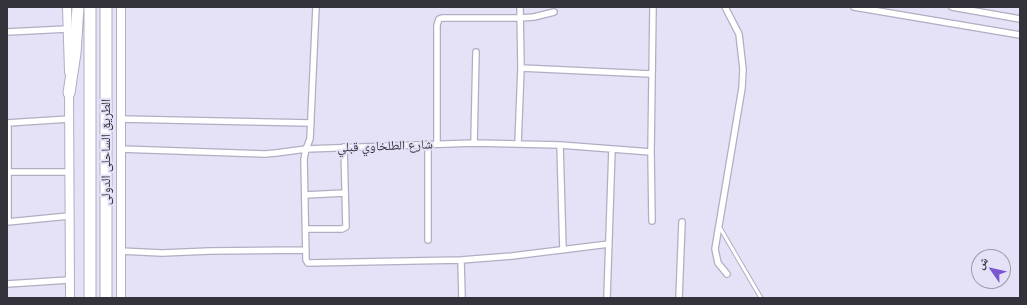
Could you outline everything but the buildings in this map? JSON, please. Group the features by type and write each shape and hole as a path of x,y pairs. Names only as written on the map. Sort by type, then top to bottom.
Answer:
{"highway":[{"path":"69,93 75,53 78,7"},
{"name":"الطريق الساحلى الدولى","path":"90,7 90,298"},
{"name":"الطريق الساحلى الدولى","path":"106,7 106,298"}],"street":[{"path":"67,7 70,298"},
{"path":"120,298 121,7"},
{"path":"316,7 310,139 304,159 306,260 310,263 461,260 609,244"},
{"path":"518,144 521,68 520,7"},
{"path":"652,221 651,152 653,7"},
{"path":"725,7 739,34 743,69 742,88 715,249 718,263 727,274"},
{"path":"854,7 1020,35"},
{"path":"952,7 1020,19"},
{"path":"437,144 437,22 442,18 520,18 534,17 554,12"},
{"path":"7,32 67,29"},
{"path":"474,143 476,52"},
{"path":"521,68 652,74"},
{"path":"69,119 7,123 8,222 69,216"},
{"path":"120,119 311,123"},
{"name":"شارع الطلخاوي قبلي","path":"120,149 276,154 306,149 474,143 560,145 651,152"},
{"path":"428,144 428,240"},
{"path":"560,145 563,250"},
{"path":"306,229 344,229 346,224 344,148"},
{"path":"607,298 612,149"},
{"path":"7,172 69,172"},
{"path":"305,195 345,193"},
{"path":"679,298 682,222"},
{"path":"120,251 162,253 306,250"},
{"path":"461,260 462,298"},
{"path":"7,284 69,280"}],"lane":[{"path":"719,226 761,298"}]}
